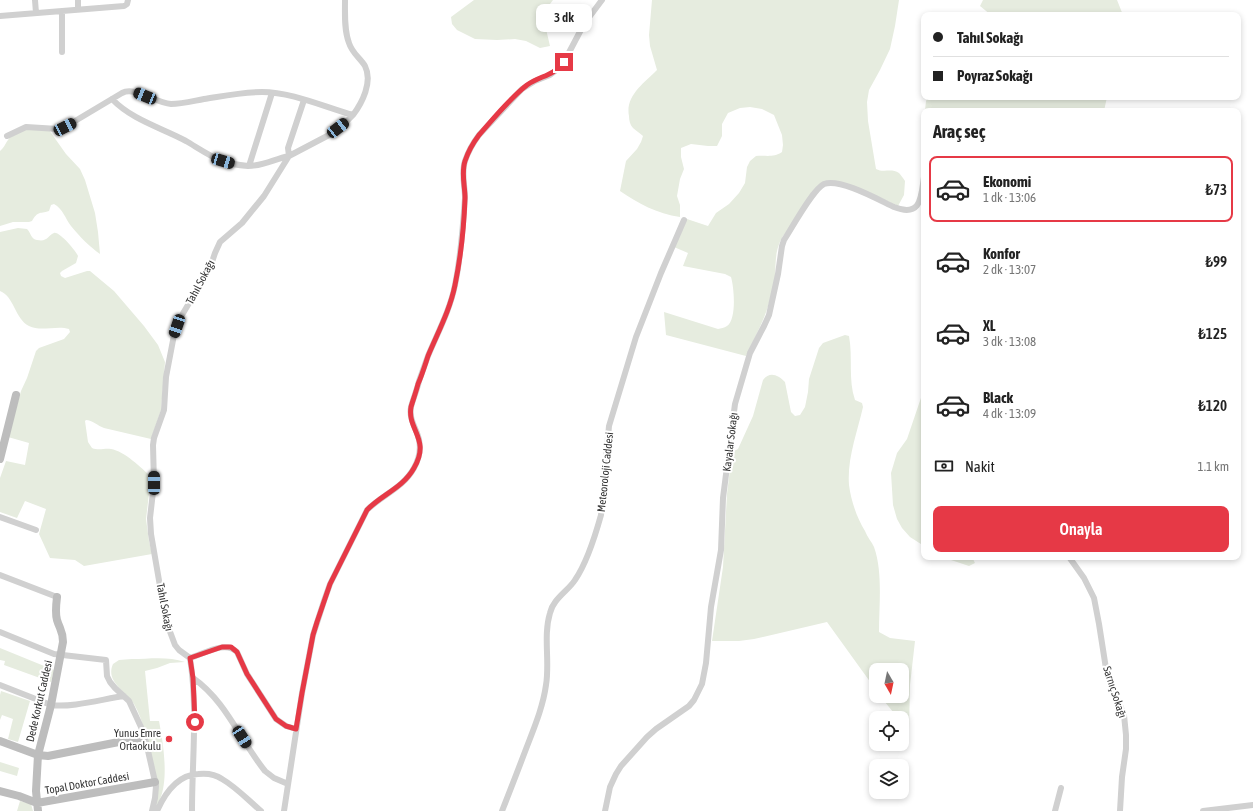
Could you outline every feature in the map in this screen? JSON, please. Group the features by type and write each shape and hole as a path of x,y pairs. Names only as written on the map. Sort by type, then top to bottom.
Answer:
{"street":[{"path":"35,0 36,13"},
{"path":"78,0 78,10"},
{"path":"0,16 124,6 127,4 128,0"},
{"name":"Tahıl Sokağı","path":"190,658 175,645 166,621 151,534 150,518 154,483 153,445 164,410 166,377 171,347 182,316 210,268 220,242 242,223 255,207 289,156 329,134 345,123 353,115 364,96 367,79 364,66 352,52 346,36 345,0"},
{"path":"284,811 296,729 313,635 330,584 367,510 372,504 402,483 414,469 418,460 420,444 411,418 411,407 428,356 452,298 462,244 465,198 464,167 467,156 479,135 515,96 534,81 550,75 559,68 564,62 584,24 602,0"},
{"path":"62,11 62,52"},
{"path":"7,136 26,127 58,129 65,127 112,99 129,91 156,101 171,104 239,94 260,92 272,93 304,100 353,115"},
{"path":"249,166 272,93"},
{"path":"112,99 120,107 149,124 186,141 218,159 231,164 249,166 264,164 289,156 288,152 290,140 304,100"},
{"name":"Kayalar Sokağı","path":"605,811 612,781 625,761 651,733 689,706 694,700 702,684 706,663 711,606 721,550 723,498 735,404 750,353 769,315 784,240 817,191 826,184 839,184 851,187 894,207 907,210 912,209 919,204 921,197"},
{"name":"Meteoroloji Caddesi","path":"502,811 536,723 545,692 547,677 548,622 550,611 555,602 578,576 598,525 601,515 609,426 636,337 684,220"},
{"path":"0,459 16,395"},
{"path":"0,518 36,530"},
{"name":"Sarnıç Sokağı","path":"1071,560 1084,578 1094,598 1107,675 1124,715 1126,749 1122,777 1120,811"},
{"path":"0,576 57,597"},
{"name":"Dede Korkut Caddesi","path":"38,807 36,782 38,755 51,705 63,642 63,634 56,614 57,597"},
{"path":"0,632 32,646 61,656 106,660 107,676 115,688 129,701 144,737 155,782 156,792 152,811"},
{"path":"192,811 192,774 195,731 193,678 190,658 222,647 231,647 235,649 247,674 276,719 286,726 296,729"},
{"path":"193,678 204,685 218,701 265,771 274,778 288,784"},
{"path":"0,685 51,705 66,706 124,696"},
{"path":"0,741 38,755 52,756 144,737"},
{"path":"156,811 172,787 186,776 192,774 211,774 222,779 230,784 261,811"},
{"name":"Topal Doktor Caddesi","path":"0,791 24,798 38,807 155,782"},
{"path":"1055,811 1061,788"},
{"path":"1203,811 1253,805"}],"shaded area":[{"path":"474,0 553,0 538,20 546,29 550,46 540,48 526,41 515,39 475,39 457,30 452,24 451,17"},
{"path":"652,0 899,0 890,49 869,90 867,102 868,121 876,169 899,173 905,181 904,195 898,206 866,191 823,183 780,241 776,255 774,284 768,307 746,356 666,335 664,312 718,329 726,327 730,322 734,303 731,277 725,274 683,266 688,253 674,247 687,219 708,226 716,213 729,204 739,193 745,183 747,167 750,161 756,156 772,156 782,152 782,135 774,115 762,109 750,107 740,108 728,113 722,124 722,136 717,146 691,144 681,148 681,157 684,169 680,179 677,196 680,205 680,217 672,216 648,207 620,191 626,161 637,149 643,136 630,124 630,102 641,85 657,70 650,46 649,35"},
{"path":"983,0 1117,0 1122,12 987,12 980,6"},
{"path":"1106,100 1105,108 925,108 926,101"},
{"path":"24,130 49,130 66,154 80,169 95,213 100,254 78,234 62,211 54,204 51,205 49,211 37,214 32,221 13,222 0,226 0,151 11,137"},
{"path":"18,228 27,229 32,237 37,240 43,240 54,233 60,235 78,256 76,263 62,271 60,273 61,276 65,278 90,271 114,291 144,326 158,345 165,362 161,410 151,439 104,428 90,421 85,421 88,442 92,448 116,450 132,460 151,477 146,519 152,554 84,566 75,560 50,558 39,534 46,509 25,501 17,518 0,512 0,478 6,461 25,465 29,443 8,437 21,391 36,351 39,348 64,339 70,332 69,329 64,328 34,328 29,326 24,323 12,302 0,291 0,232"},
{"path":"845,335 849,336 853,392 855,400 862,403 863,407 851,456 849,485 857,515 873,545 877,557 880,578 879,632 890,638 915,641 910,685 909,731 909,711 892,711 886,703 909,703 909,663 869,663 869,680 827,622 754,639 739,641 712,641 723,567 727,494 732,452 738,449 753,416 763,380 766,377 774,375 780,377 785,382 791,412 795,416 800,415 805,407 809,379 819,348 823,343"},
{"path":"921,398 921,544 910,537 902,528 897,519 893,505 891,473 897,453 907,439"},
{"path":"951,560 974,560 975,563 969,566"},
{"path":"0,648 54,670 51,682 4,665 5,661 0,660"},
{"path":"165,658 185,662 170,663 145,671 150,721 159,721 165,771 163,790 160,800 154,809 156,803 147,744 142,723 134,704 114,681 111,670 113,664 119,660"},
{"path":"1,691 30,701 18,742 8,739 13,719 2,715 0,720"},
{"path":"0,762 19,768 17,776 0,771"},
{"path":"20,801 31,804 33,811 17,811"}],"place":[{"name":"Yunus Emre Ortaokulu","path":"169,739"}],"route":[{"path":"195,722 193,678 190,658 227,646 235,649 247,674 276,719 286,726 296,729 313,635 330,584 367,510 380,498 397,488 414,469 418,460 420,444 411,418 411,407 428,356 452,298 462,244 463,210 465,198 464,167 469,151 479,135 515,96 534,81 555,72 564,62"}]}
